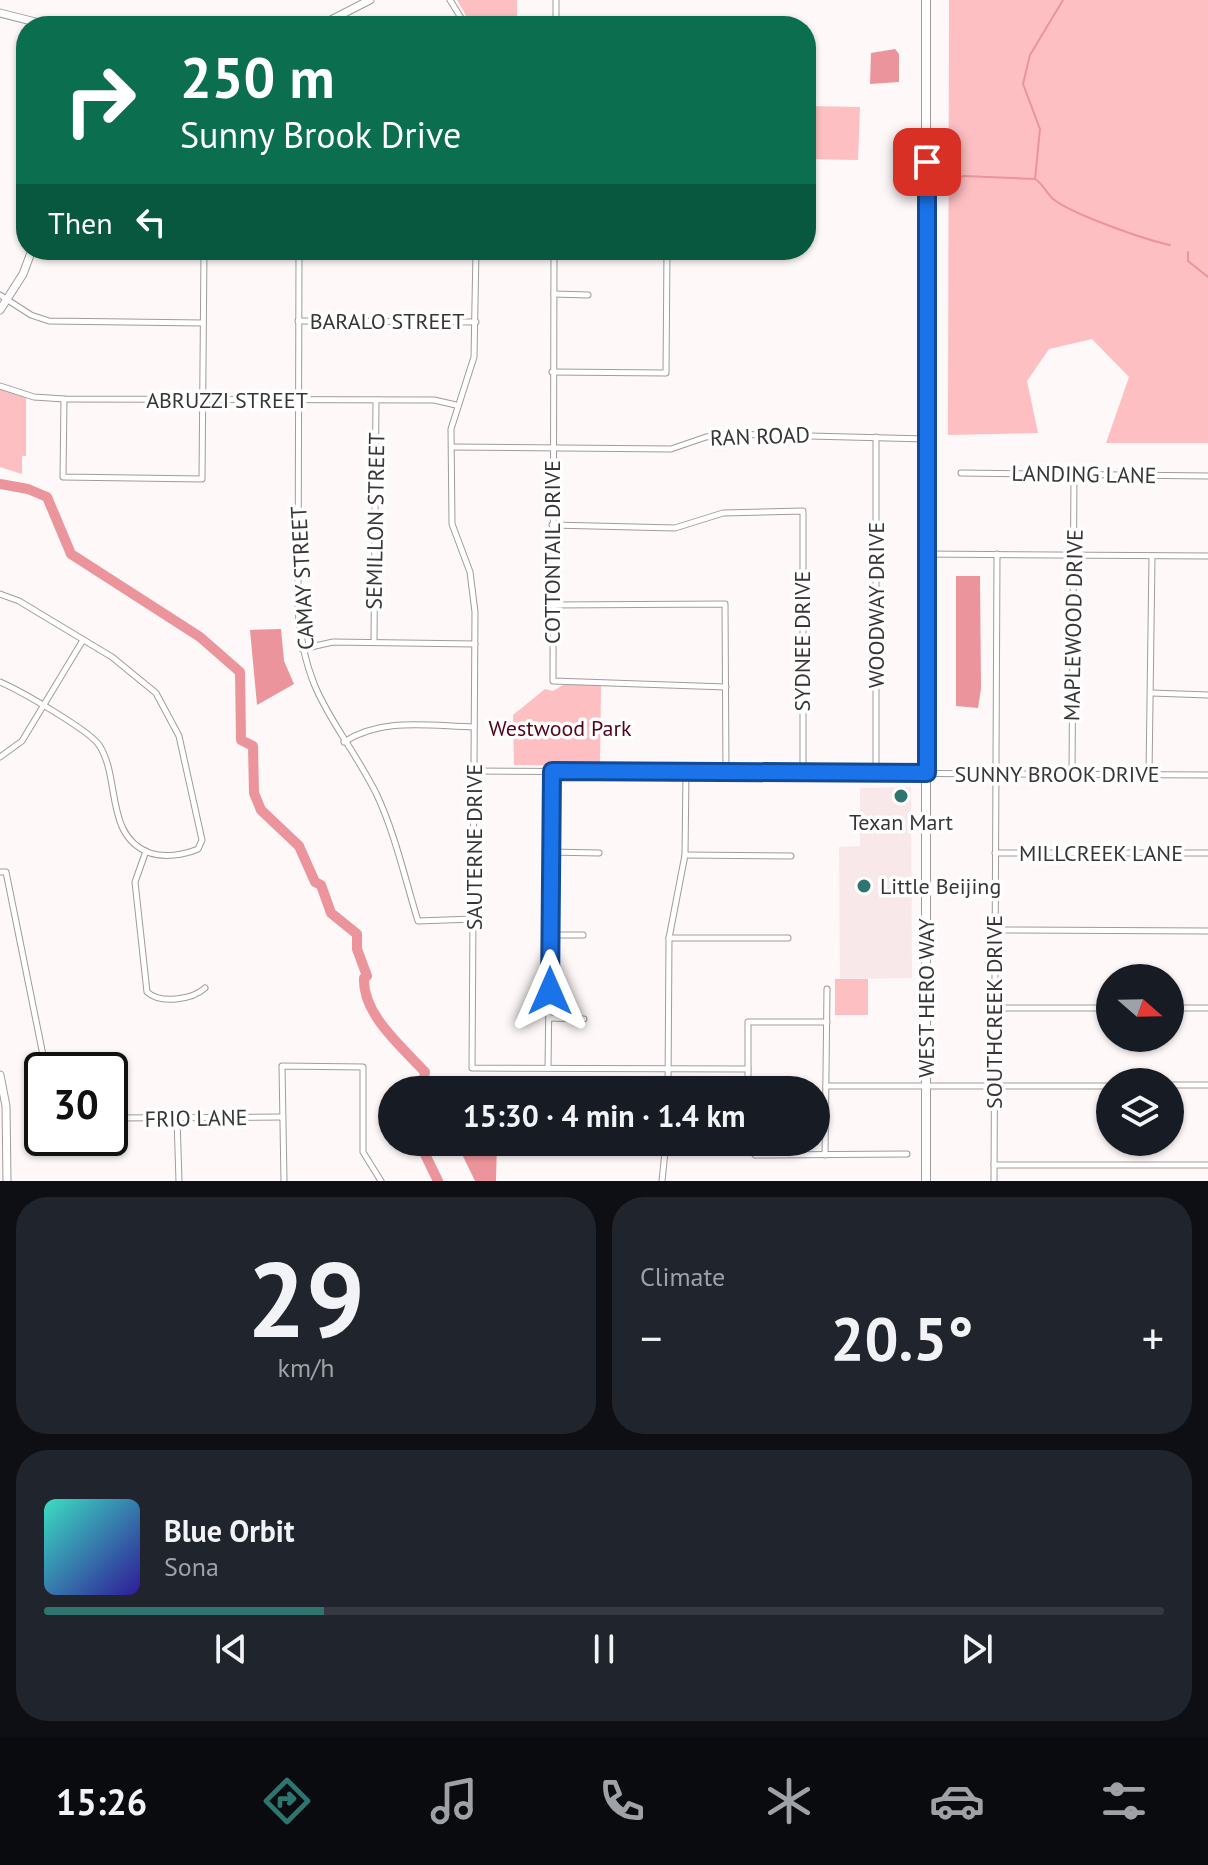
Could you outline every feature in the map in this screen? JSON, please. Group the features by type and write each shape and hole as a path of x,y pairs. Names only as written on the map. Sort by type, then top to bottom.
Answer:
{"main road":[{"name":"WEST HERO WAY","path":"926,0 926,1181"}],"street":[{"path":"339,16 370,0"},
{"path":"0,310 26,260"},
{"path":"64,399 63,477 202,479 204,260"},
{"name":"CAMAY STREET","path":"299,260 298,610 302,649 312,686 383,808 418,921 473,919"},
{"name":"SAUTERNE DRIVE","path":"476,260 474,357 456,405 452,447 452,524 470,572 475,644 472,1068 548,1068"},
{"name":"COTTONTAIL DRIVE","path":"554,260 553,681 726,687"},
{"path":"552,372 666,373 667,260"},
{"path":"554,294 588,295"},
{"path":"4,298 31,315 49,321 203,323"},
{"name":"BARALO STREET","path":"298,321 476,322"},
{"name":"ABRUZZI STREET","path":"0,386 34,397 64,399 434,400 456,405"},
{"name":"SEMILLON STREET","path":"374,642 376,400"},
{"name":"RAN ROAD","path":"452,447 671,449 706,437 728,434 926,439"},
{"name":"WOODWAY DRIVE","path":"876,437 876,773"},
{"name":"LANDING LANE","path":"961,473 1208,476"},
{"name":"MAPLEWOOD DRIVE","path":"1072,775 1074,474"},
{"name":"SYDNEE DRIVE","path":"552,525 675,528 723,513 803,511 803,772"},
{"path":"926,554 1208,556"},
{"name":"SOUTHCREEK DRIVE","path":"994,1181 997,554"},
{"path":"1149,775 1152,556"},
{"path":"0,594 19,601 147,682 166,707 186,765 201,844 193,851 171,855 146,851 123,829 99,745 86,732 0,682"},
{"path":"552,605 725,604 726,772"},
{"path":"0,757 22,741 83,640"},
{"path":"302,649 333,642 475,644"},
{"path":"1152,693 1208,695"},
{"path":"343,743 376,726 474,727"},
{"name":"SUNNY BROOK DRIVE","path":"474,771 1208,775"},
{"path":"552,771 548,1068 748,1069"},
{"path":"668,1076 669,938 685,855 686,772"},
{"path":"146,851 135,882 147,992 159,999 191,996 205,988"},
{"path":"549,852 599,853"},
{"name":"MILLCREEK LANE","path":"995,853 1208,853"},
{"path":"685,855 791,856"},
{"path":"0,872 6,872 42,1052"},
{"path":"994,930 1208,931"},
{"path":"550,935 583,935"},
{"path":"669,938 788,938"},
{"path":"826,1076 827,989"},
{"path":"994,1008 1096,1008"},
{"path":"1184,1008 1208,1008"},
{"path":"550,1018 584,1019"},
{"path":"748,1076 748,1022 827,1022"},
{"path":"284,1181 282,1066 363,1067 363,1152 381,1181"},
{"path":"0,1075 7,1181"},
{"path":"1184,1085 1208,1085"},
{"path":"830,1086 1096,1086"},
{"name":"FRIO LANE","path":"128,1118 282,1117"},
{"path":"177,1119 179,1181"},
{"path":"830,1155 907,1154"},
{"path":"662,1181 665,1156"},
{"path":"994,1165 1208,1165"}],"shaded area":[{"path":"895,49 899,54 899,82 870,84 871,53"},
{"path":"956,576 980,576 981,689 978,708 956,706"},
{"path":"281,629 284,661 294,684 257,705 250,630"},
{"path":"911,787 912,978 840,979 839,847 860,846 860,788"},
{"path":"463,1156 497,1156 496,1181 475,1181"}],"green space":[{"path":"457,0 517,0 517,16 466,16"},
{"path":"949,0 1208,0 1208,443 1106,443 1129,377 1092,339 1049,349 1027,381 1038,433 948,435"},
{"path":"816,106 860,107 858,160 816,159"},
{"path":"0,389 26,398 26,456 22,456 22,474 0,467"},
{"name":"Westwood Park","path":"563,685 601,685 600,766 514,765 513,715 545,689 553,691"},
{"path":"835,979 868,979 868,1015 835,1015"}],"waterway":[{"path":"1063,0 1030,55 1023,84 1040,129 1035,179 1052,198 1074,211 1126,232 1170,245"},
{"path":"946,181 964,176 1035,179"},
{"path":"1188,252 1188,261 1208,277"},
{"path":"0,484 28,489 47,497 71,554 200,637 240,672 241,740 253,746 254,793 261,810 299,846 315,882 321,885 331,913 357,934 357,949 367,976 364,978 369,1004 385,1029 425,1072 424,1076"},
{"path":"426,1156 438,1181"}],"place":[{"name":"Texan Mart","path":"901,796"},
{"name":"Little Beijing","path":"864,886"}],"route":[{"path":"550,991 552,771 927,773 927,162"}]}
